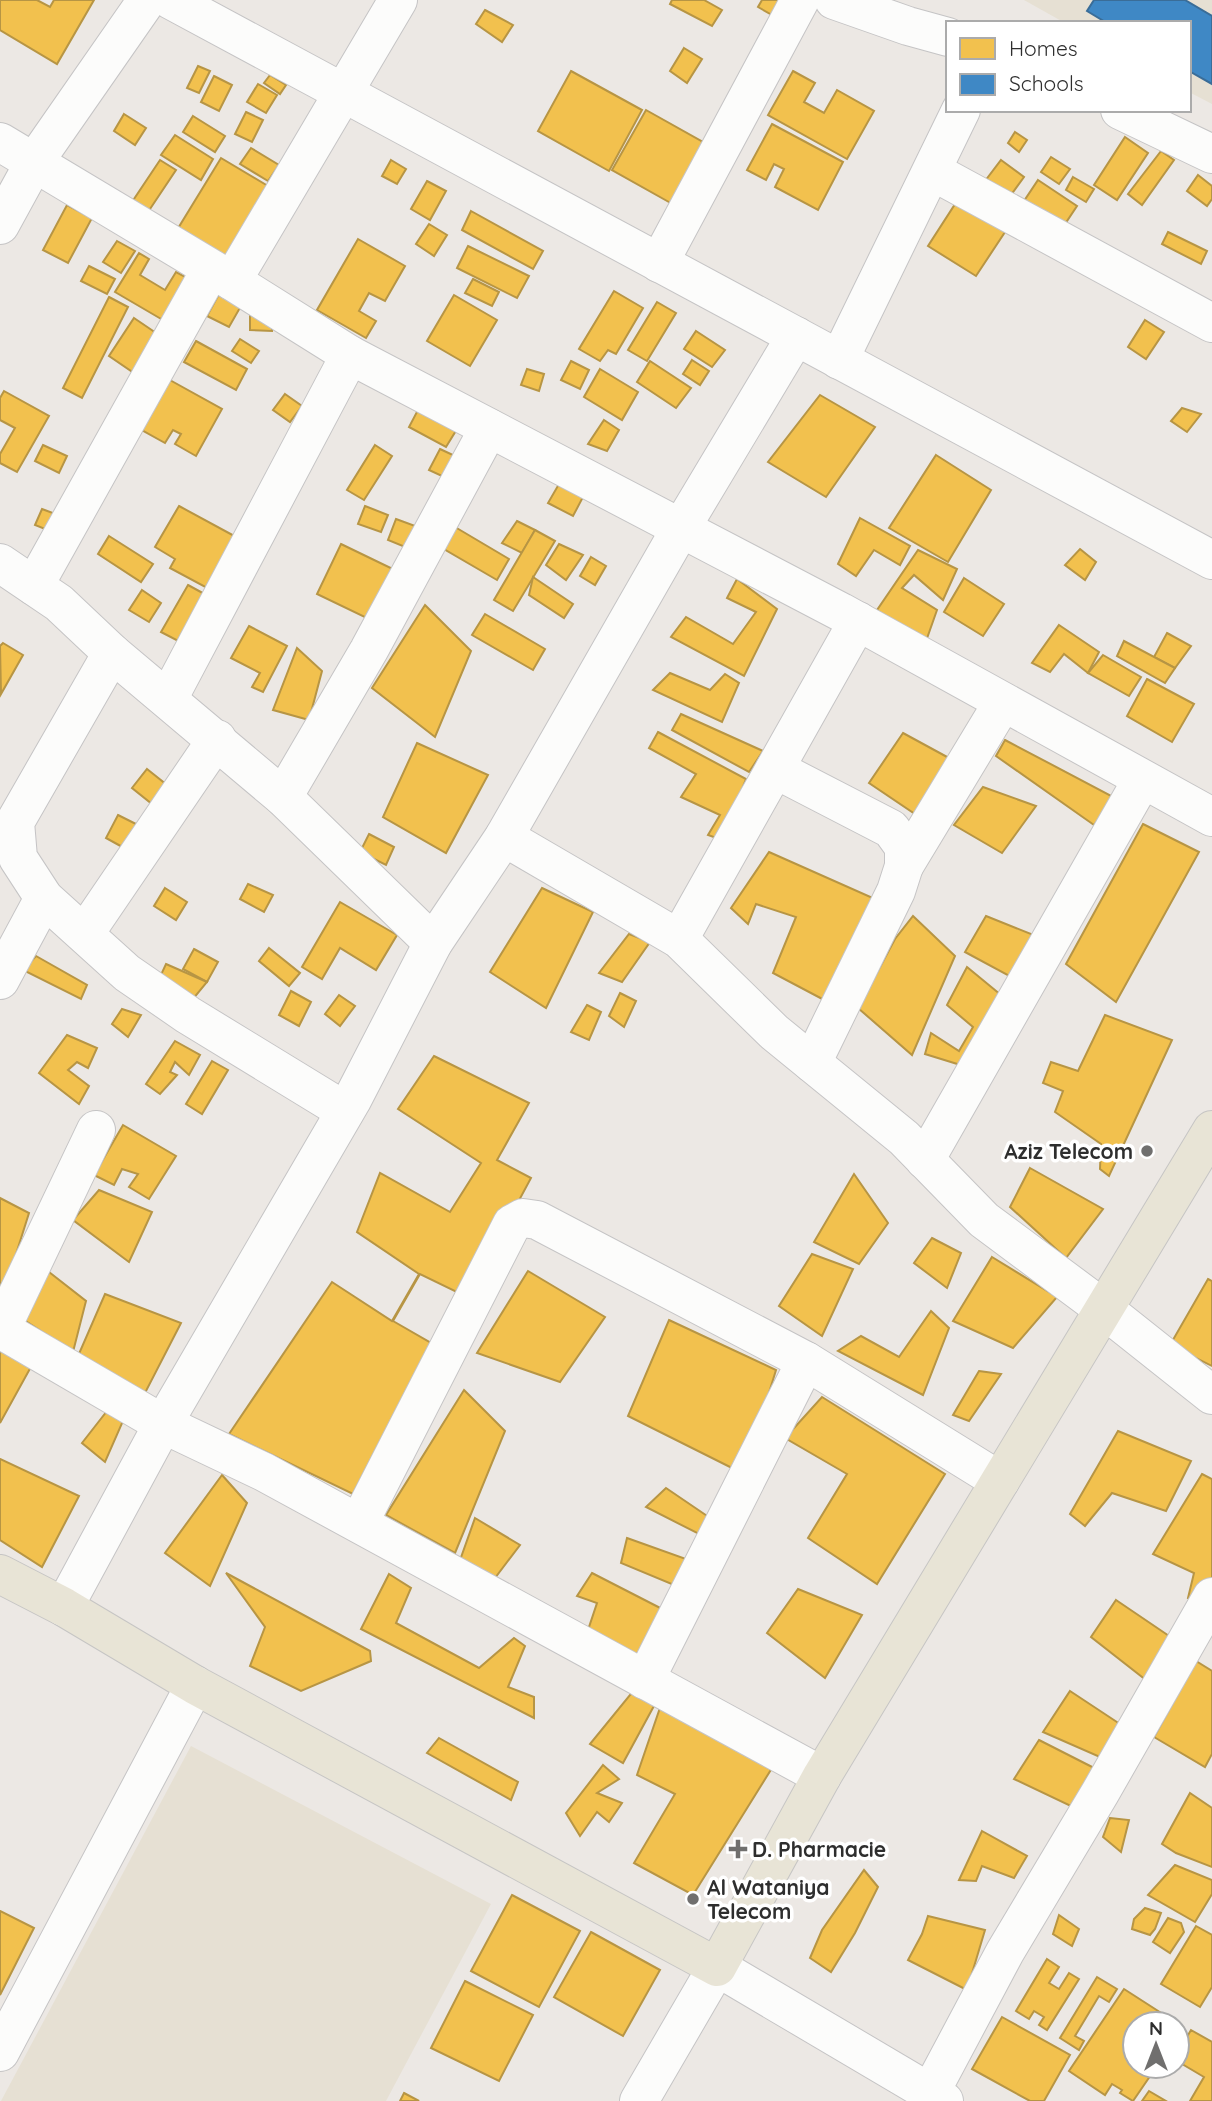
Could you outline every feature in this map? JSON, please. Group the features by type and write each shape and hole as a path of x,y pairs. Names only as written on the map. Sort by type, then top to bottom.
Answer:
{"main road":[{"path":"0,1574 64,1607 195,1685 717,1967 822,1776 1209,1143"}],"street":[{"path":"0,225 35,161 147,0"},
{"path":"171,0 1212,560"},
{"path":"34,586 221,275 342,92 398,0"},
{"path":"659,263 800,0"},
{"path":"834,0 916,13 946,36"},
{"path":"839,360 960,112"},
{"path":"1124,112 1212,154"},
{"path":"0,142 349,355 858,621 1212,817"},
{"path":"932,171 1212,323"},
{"path":"64,1607 163,1424 345,1111 433,943 504,837 681,528 796,337"},
{"path":"168,699 349,355"},
{"path":"283,797 369,650 489,428"},
{"path":"0,563 59,603 112,653 217,739 283,797 433,943"},
{"path":"679,939 858,621"},
{"path":"112,653 8,820 18,858 44,898 127,973 188,1016 345,1111"},
{"path":"812,1063 896,891 904,866 1003,702"},
{"path":"85,933 217,739"},
{"path":"775,769 891,829 904,847 904,866"},
{"path":"925,1160 1142,780"},
{"path":"504,837 679,939 774,1031 904,1138 984,1220 1105,1310 1212,1395"},
{"path":"0,980 44,898"},
{"path":"96,1130 0,1329 163,1424 264,1472 822,1776"},
{"path":"359,1523 512,1224 523,1218 537,1220 806,1361 1000,1481"},
{"path":"645,1680 806,1361"},
{"path":"639,2101 717,1967 937,2097 1005,1952 1100,1793 1201,1640 1212,1597"},
{"path":"0,2052 195,1685"}],"shaded area":[{"path":"1024,0 1212,0 1212,104 1191,93 1191,21 1061,21"},
{"path":"191,1746 491,1904 386,2101 1,2101"}],"building: Homes":[{"path":"0,0 37,0 50,7 54,0 94,0 57,64 0,30"},
{"path":"672,0 704,0 722,10 712,26 670,4"},
{"path":"762,0 783,0 779,19 758,7"},
{"path":"485,10 513,25 502,42 476,24"},
{"path":"684,48 702,59 687,83 670,71"},
{"path":"198,66 210,71 199,93 187,88"},
{"path":"571,71 642,110 609,171 538,131"},
{"path":"793,71 815,83 804,102 824,113 837,90 874,111 847,159 768,115"},
{"path":"270,75 286,85 280,94 264,83"},
{"path":"214,76 232,85 219,111 201,102"},
{"path":"258,84 277,95 266,113 247,102"},
{"path":"646,110 710,146 676,206 612,170"},
{"path":"246,112 263,120 252,142 235,134"},
{"path":"124,114 146,128 135,145 114,131"},
{"path":"193,116 225,136 215,152 183,132"},
{"path":"772,124 843,162 818,210 775,187 784,169 774,164 766,180 747,170"},
{"path":"1015,132 1027,140 1019,152 1008,143"},
{"path":"175,135 213,159 201,180 161,155"},
{"path":"1125,137 1148,153 1117,200 1094,185"},
{"path":"251,148 279,165 268,181 240,164"},
{"path":"1161,151 1174,160 1142,205 1128,194"},
{"path":"1051,157 1070,169 1059,184 1041,172"},
{"path":"221,158 268,186 225,258 177,230"},
{"path":"160,160 176,170 146,215 130,205"},
{"path":"391,160 406,169 397,184 382,176"},
{"path":"1001,160 1024,177 1008,199 985,181"},
{"path":"1198,175 1212,186 1212,199 1207,206 1187,191"},
{"path":"1073,177 1094,189 1086,202 1066,190"},
{"path":"1038,180 1077,206 1061,230 1022,204"},
{"path":"427,181 446,191 430,220 411,209"},
{"path":"959,198 1007,229 976,276 928,246"},
{"path":"67,205 92,218 68,263 43,250"},
{"path":"471,211 543,251 533,269 462,230"},
{"path":"429,224 447,235 434,256 416,244"},
{"path":"1168,232 1207,251 1201,264 1162,244"},
{"path":"358,239 405,266 385,301 369,293 359,311 376,321 366,338 317,310"},
{"path":"117,241 135,251 121,273 103,262"},
{"path":"468,246 529,276 517,298 457,268"},
{"path":"139,253 149,259 140,275 165,290 176,272 193,281 168,323 115,292"},
{"path":"89,266 115,279 107,294 81,281"},
{"path":"473,279 499,292 492,306 465,293"},
{"path":"614,291 643,308 616,354 608,350 600,361 579,349"},
{"path":"219,294 241,306 229,327 207,316"},
{"path":"454,295 497,320 470,366 427,341"},
{"path":"109,297 128,307 82,398 63,388"},
{"path":"657,302 676,313 647,361 628,350"},
{"path":"250,314 272,314 272,331 250,330"},
{"path":"134,318 159,335 134,373 109,356"},
{"path":"1145,320 1164,332 1146,359 1128,347"},
{"path":"696,331 725,350 712,367 684,349"},
{"path":"240,339 259,351 251,363 232,351"},
{"path":"196,341 247,369 236,390 184,362"},
{"path":"692,360 709,371 700,385 683,374"},
{"path":"571,361 589,370 580,389 561,380"},
{"path":"650,361 691,388 676,408 637,382"},
{"path":"527,369 544,374 539,391 521,385"},
{"path":"600,369 638,392 622,420 584,397"},
{"path":"168,379 222,409 196,456 175,444 181,434 173,430 165,443 140,429"},
{"path":"4,391 49,416 17,472 0,463 0,454 15,428 0,420 0,398"},
{"path":"285,394 302,406 290,422 273,410"},
{"path":"820,395 875,427 826,497 768,462"},
{"path":"419,408 457,429 446,447 409,427"},
{"path":"1182,408 1201,414 1187,432 1171,421"},
{"path":"604,420 619,430 607,451 588,444"},
{"path":"43,445 67,456 59,473 35,461"},
{"path":"375,445 392,456 364,500 347,490"},
{"path":"440,449 455,456 444,477 429,470"},
{"path":"936,455 991,490 948,562 889,528"},
{"path":"559,484 583,497 573,516 548,503"},
{"path":"179,506 238,538 209,589 170,568 175,559 155,547"},
{"path":"365,506 388,515 381,532 358,524"},
{"path":"42,509 61,516 55,533 35,525"},
{"path":"860,518 910,546 900,565 874,550 856,576 838,564"},
{"path":"396,519 418,527 410,549 388,540"},
{"path":"517,521 535,530 522,553 502,543"},
{"path":"455,527 509,559 497,580 437,545"},
{"path":"535,530 555,541 513,611 494,600"},
{"path":"109,536 153,564 141,582 98,554"},
{"path":"341,544 399,572 375,622 317,594"},
{"path":"559,544 583,555 566,580 546,565"},
{"path":"1080,549 1096,562 1085,580 1065,565"},
{"path":"918,550 957,569 943,600 914,575 902,588 937,610 925,644 875,613"},
{"path":"591,557 606,566 595,585 580,576"},
{"path":"533,577 573,604 564,618 529,595"},
{"path":"964,578 1004,604 983,636 944,612"},
{"path":"737,579 777,609 744,676 671,637 686,617 733,644 756,612 727,598"},
{"path":"188,585 210,597 184,644 161,632"},
{"path":"142,590 161,603 149,622 129,610"},
{"path":"425,605 471,651 435,737 372,688"},
{"path":"485,614 545,649 533,670 472,635"},
{"path":"1059,625 1099,652 1088,673 1064,654 1050,672 1032,663"},
{"path":"249,626 287,646 263,692 252,687 260,673 231,658"},
{"path":"1167,633 1191,646 1175,668 1154,657"},
{"path":"1124,641 1175,668 1165,683 1117,656"},
{"path":"3,643 23,655 1,694 0,646"},
{"path":"297,648 322,671 309,720 273,710"},
{"path":"1103,655 1141,677 1129,696 1088,673"},
{"path":"670,673 710,690 725,674 739,683 722,722 653,690"},
{"path":"1147,679 1194,704 1172,742 1127,716"},
{"path":"681,714 763,751 749,772 672,730"},
{"path":"658,732 746,779 722,840 708,835 720,815 681,797 696,774 649,748"},
{"path":"903,733 949,758 918,816 869,783"},
{"path":"1005,740 1117,799 1094,825 996,756"},
{"path":"417,743 488,775 446,853 383,817"},
{"path":"147,769 172,789 157,808 132,788"},
{"path":"983,787 1036,806 1002,853 954,825"},
{"path":"118,815 138,825 126,849 106,838"},
{"path":"1143,824 1199,852 1116,1002 1066,964"},
{"path":"369,834 394,847 386,865 360,852"},
{"path":"769,852 875,899 828,1002 773,973 796,917 756,904 748,924 731,908"},
{"path":"248,884 273,895 264,912 240,899"},
{"path":"165,888 187,902 176,920 154,906"},
{"path":"542,888 593,912 546,1008 490,972"},
{"path":"340,902 397,935 376,970 340,948 322,979 302,967"},
{"path":"913,916 955,956 912,1055 858,1008 895,939"},
{"path":"986,916 1036,936 1013,978 965,952"},
{"path":"629,934 650,942 622,982 599,973"},
{"path":"269,948 300,973 289,986 259,961"},
{"path":"194,949 218,962 207,982 183,969"},
{"path":"36,956 87,985 81,999 23,970"},
{"path":"166,964 207,982 193,999 159,979"},
{"path":"967,967 1001,995 967,1067 925,1054 931,1033 959,1051 973,1027 947,1005"},
{"path":"291,991 311,1002 299,1026 279,1015"},
{"path":"620,993 636,1001 624,1027 609,1016"},
{"path":"339,995 355,1006 340,1026 325,1014"},
{"path":"587,1005 601,1012 589,1040 571,1032"},
{"path":"122,1009 141,1015 128,1037 112,1024"},
{"path":"1105,1015 1172,1040 1109,1176 1100,1169 1101,1144 1055,1112 1063,1091 1043,1083 1051,1062 1078,1071"},
{"path":"67,1035 97,1048 88,1068 77,1062 68,1070 89,1086 79,1104 39,1073"},
{"path":"175,1041 200,1055 189,1075 175,1062 170,1072 177,1075 160,1094 146,1084"},
{"path":"434,1056 529,1103 497,1160 531,1178 467,1297 420,1274 393,1321 431,1343 353,1494 229,1434 332,1282 392,1321 419,1274 357,1232 380,1173 450,1212 481,1163 398,1109"},
{"path":"212,1061 228,1070 202,1114 186,1104"},
{"path":"123,1125 176,1156 149,1199 129,1187 138,1174 122,1169 114,1185 94,1175"},
{"path":"1030,1168 1103,1209 1066,1258 1010,1207"},
{"path":"854,1174 888,1223 859,1264 814,1242"},
{"path":"99,1190 152,1212 129,1262 73,1220"},
{"path":"0,1198 29,1213 0,1305"},
{"path":"932,1238 961,1253 947,1288 914,1263"},
{"path":"812,1254 853,1269 822,1336 779,1306"},
{"path":"992,1257 1057,1297 1013,1348 953,1321"},
{"path":"528,1271 605,1317 560,1382 477,1353"},
{"path":"49,1272 86,1301 73,1352 18,1316"},
{"path":"1208,1279 1212,1281 1212,1366 1170,1345"},
{"path":"105,1294 181,1323 145,1393 78,1356"},
{"path":"931,1311 949,1328 923,1395 838,1351 861,1336 899,1357"},
{"path":"669,1320 776,1370 744,1474 628,1416"},
{"path":"0,1340 32,1365 0,1423"},
{"path":"979,1371 1001,1374 969,1421 953,1415"},
{"path":"464,1390 505,1431 455,1553 386,1515"},
{"path":"822,1397 945,1474 877,1584 808,1538 847,1474 785,1438"},
{"path":"107,1411 123,1421 105,1462 82,1443"},
{"path":"1118,1431 1191,1461 1166,1511 1112,1493 1085,1526 1070,1514"},
{"path":"0,1459 79,1496 42,1567 0,1540"},
{"path":"1202,1474 1212,1479 1212,1579 1200,1601 1188,1598 1194,1573 1153,1554"},
{"path":"222,1475 247,1503 210,1586 165,1553"},
{"path":"666,1488 716,1522 707,1538 646,1507"},
{"path":"475,1518 520,1545 492,1582 459,1563"},
{"path":"627,1538 686,1559 674,1585 621,1563"},
{"path":"226,1573 370,1651 371,1661 301,1691 250,1666 265,1627"},
{"path":"592,1573 670,1613 641,1662 586,1636 597,1603 577,1596"},
{"path":"389,1574 411,1588 396,1623 479,1668 514,1638 525,1646 508,1687 534,1697 534,1718 361,1629"},
{"path":"798,1589 862,1615 825,1678 767,1633"},
{"path":"1116,1600 1175,1640 1151,1684 1091,1637"},
{"path":"1196,1661 1212,1671 1212,1754 1205,1767 1154,1737"},
{"path":"634,1690 655,1704 623,1763 590,1744"},
{"path":"1070,1691 1126,1728 1109,1761 1043,1732"},
{"path":"662,1702 772,1768 693,1895 634,1863 675,1794 637,1775"},
{"path":"439,1738 518,1782 511,1800 427,1753"},
{"path":"1039,1740 1100,1771 1075,1808 1014,1779"},
{"path":"603,1765 619,1779 597,1793 622,1803 609,1822 597,1812 580,1836 566,1813"},
{"path":"1190,1793 1212,1808 1212,1867 1176,1853 1162,1844"},
{"path":"1110,1818 1129,1820 1121,1852 1103,1837"},
{"path":"982,1831 1027,1856 1014,1878 982,1866 976,1881 959,1880"},
{"path":"1175,1865 1212,1880 1212,1894 1195,1922 1148,1895"},
{"path":"864,1870 878,1887 855,1933 831,1972 810,1958 822,1930"},
{"path":"512,1895 580,1931 539,2007 471,1971"},
{"path":"1145,1908 1161,1913 1150,1935 1132,1929 1134,1919"},
{"path":"0,1911 34,1928 0,1995"},
{"path":"1059,1915 1079,1929 1072,1946 1053,1934"},
{"path":"928,1916 985,1930 967,1990 908,1960"},
{"path":"1168,1918 1181,1923 1184,1932 1170,1953 1153,1942"},
{"path":"1196,1926 1212,1935 1212,1987 1200,2007 1161,1984"},
{"path":"591,1932 660,1970 623,2036 554,1997"},
{"path":"1047,1959 1059,1967 1049,1983 1059,1989 1069,1973 1079,1979 1047,2030 1039,2025 1044,2017 1034,2011 1029,2019 1016,2011"},
{"path":"1097,1977 1117,1989 1109,2002 1099,1996 1075,2036 1084,2041 1079,2050 1060,2038"},
{"path":"465,1981 533,2015 499,2081 431,2048"},
{"path":"1124,1989 1157,2010 1121,2010 1121,2080 1147,2080 1133,2101 1112,2084 1105,2095 1069,2071"},
{"path":"1002,2017 1070,2055 1044,2101 1030,2101 972,2069"},
{"path":"1191,2030 1212,2042 1212,2101 1190,2101 1204,2077 1191,2069"},
{"path":"1149,2091 1166,2101 1142,2101"},
{"path":"404,2093 419,2101 400,2101"}],"building: Schools":[{"path":"1094,0 1185,0 1212,16 1212,84 1191,72 1191,21 1104,21 1087,11"}],"place":[{"name":"Aziz Telecom","path":"1147,1151"},
{"name":"D. Pharmacie","path":"738,1849"},
{"name":"Al Wataniya Telecom","path":"693,1899"}]}
